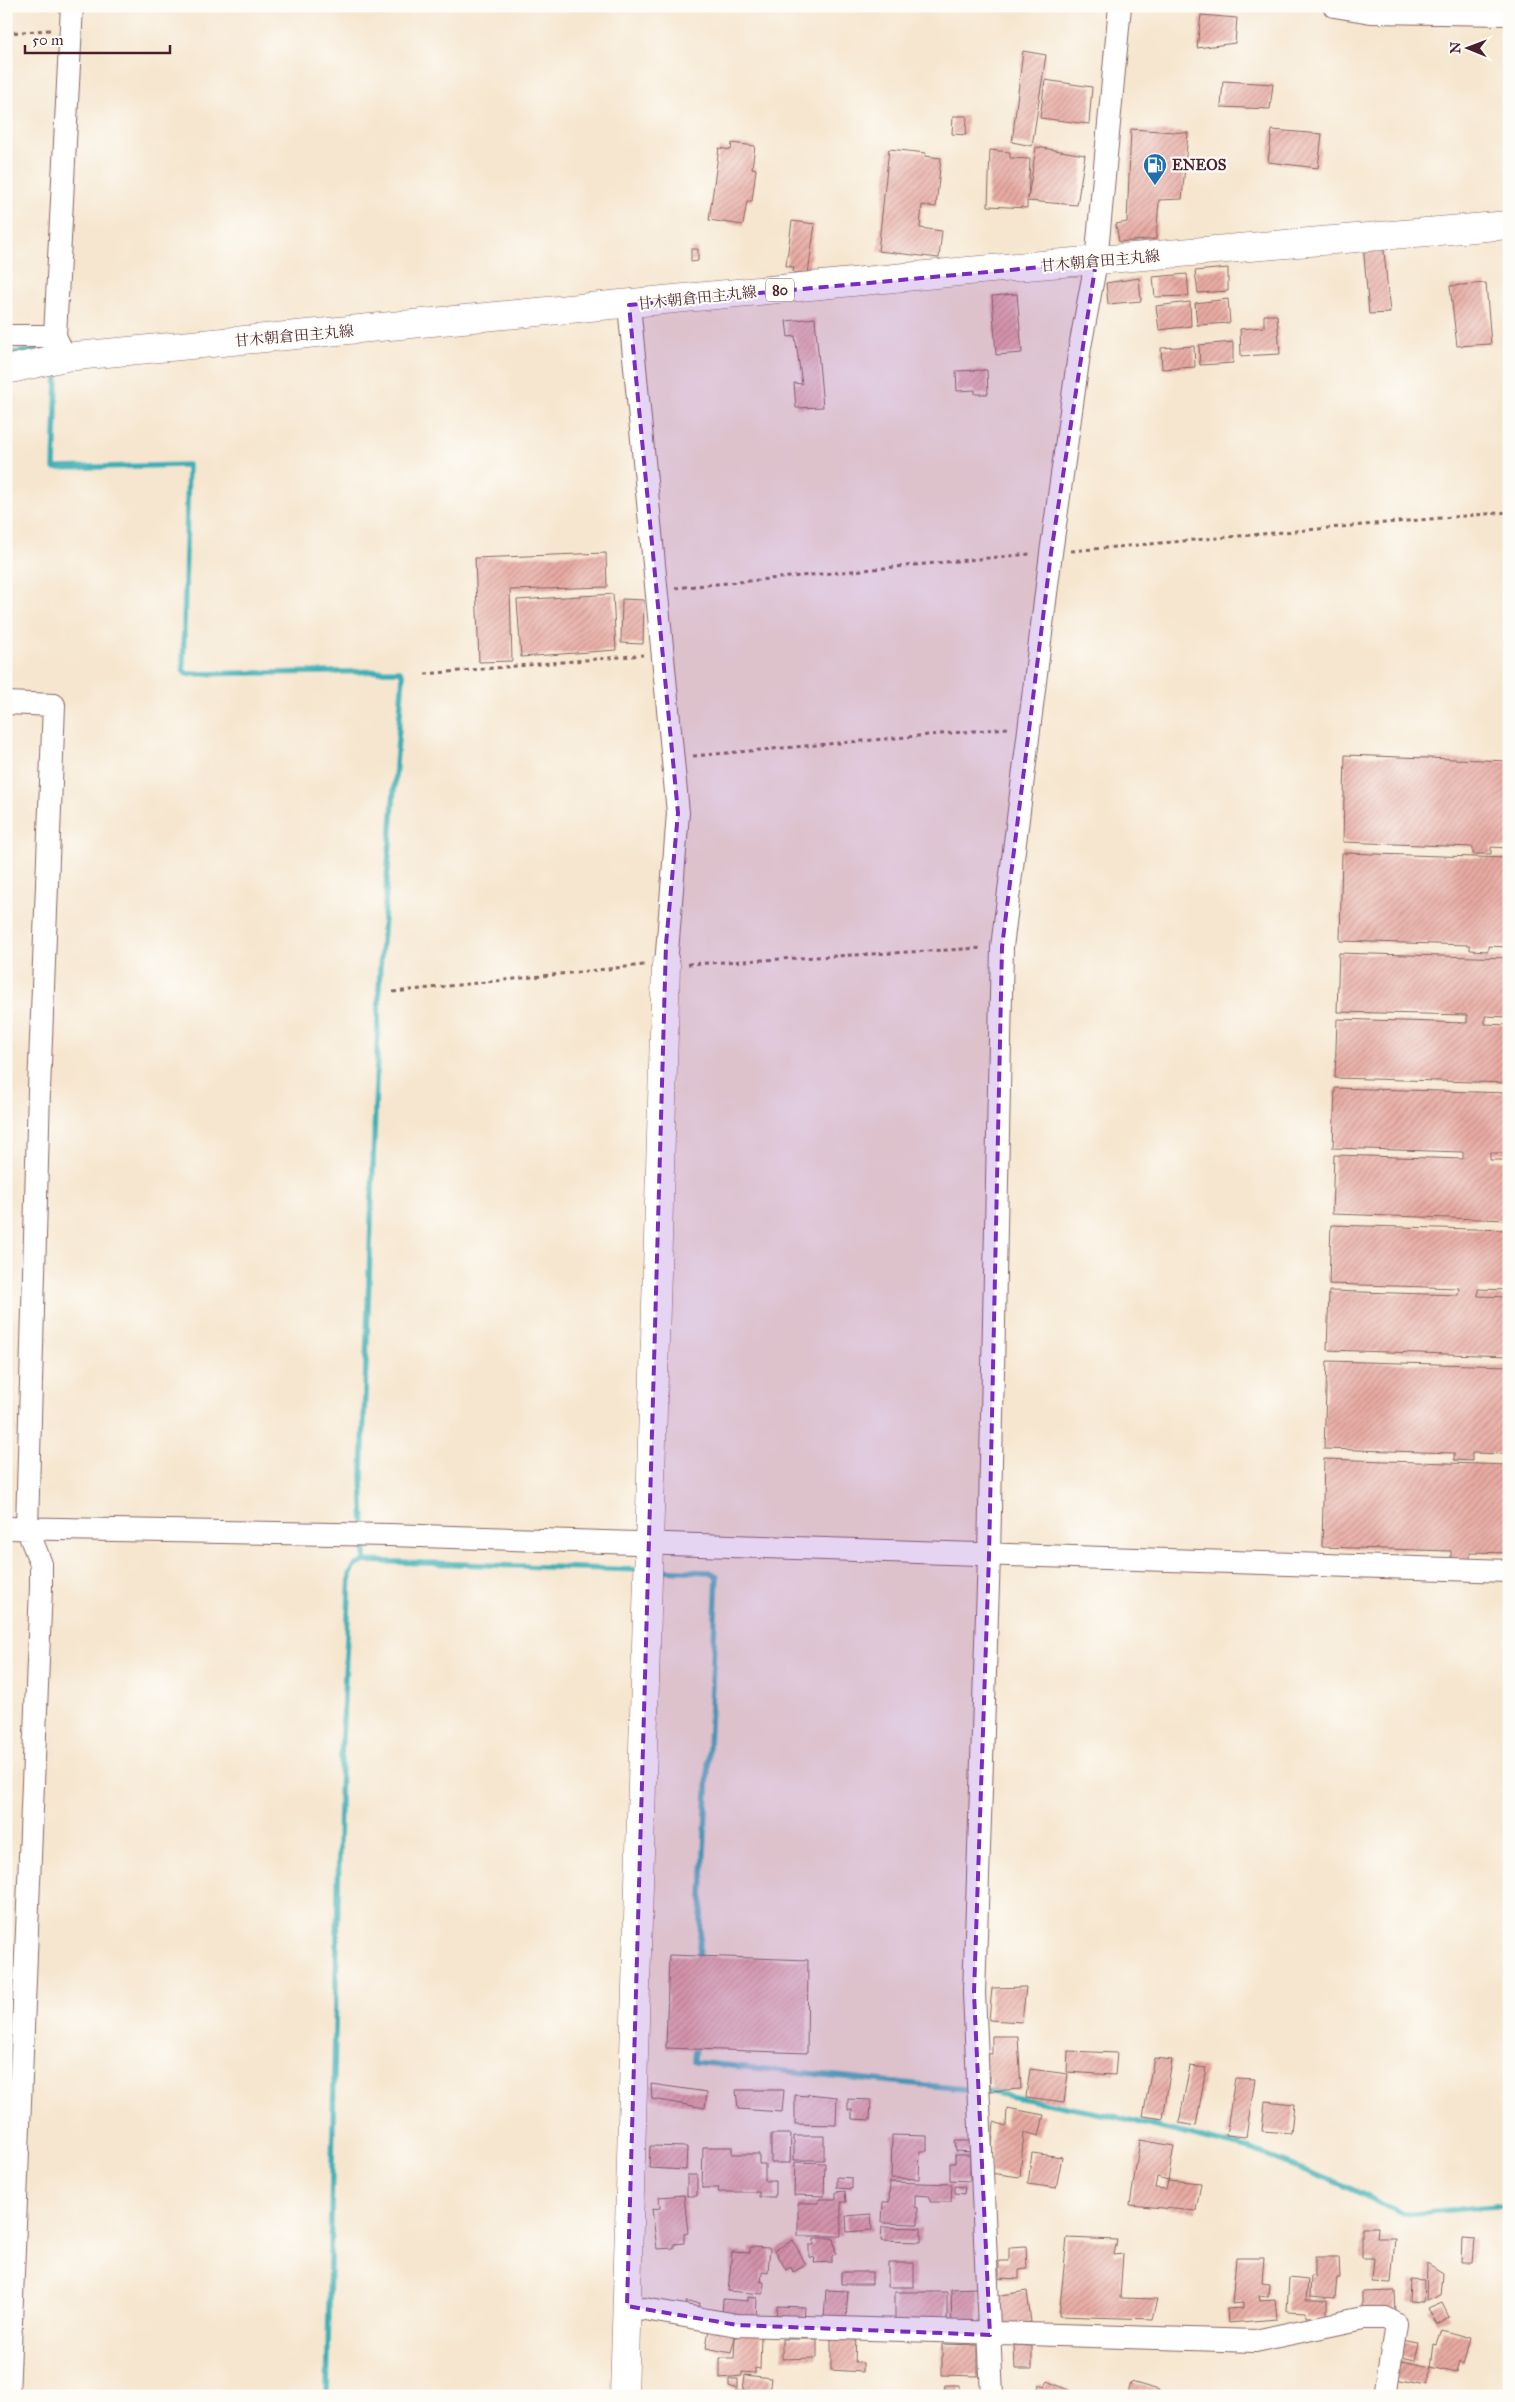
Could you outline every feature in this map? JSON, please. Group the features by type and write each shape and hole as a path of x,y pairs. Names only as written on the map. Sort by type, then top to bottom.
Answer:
{"main road":[{"name":"甘木朝倉田主丸線","path":"6,370 54,353 629,304 958,272 1096,262 1509,225"},
{"path":"624,2396 666,965"}],"street":[{"path":"6,336 54,353 72,6"},
{"path":"992,2396 974,1993 989,1556 1002,947 1051,552 1080,347 1096,262 1120,6"},
{"path":"1334,6 1371,12 1509,14"},
{"path":"629,304 678,813 666,965"},
{"path":"6,703 54,705 39,1090 17,1528 41,1564 41,1588 8,2396"},
{"path":"17,1528 389,1535 989,1556 1509,1571"},
{"path":"627,2306 737,2325 1255,2341 1364,2318 1385,2318 1396,2324 1385,2396"}],"path":[{"path":"6,33 71,29"},
{"path":"658,590 1051,552 1509,512"},
{"path":"425,674 664,653"},
{"path":"673,757 1029,726"},
{"path":"393,992 597,969 1002,947"}],"highlighted area":[{"path":"1096,262 1051,553 1002,947 989,1556 974,1993 990,2335 737,2325 627,2306 666,944 678,813 629,305"}],"building":[{"path":"1201,15 1237,18 1235,43 1197,48"},
{"path":"1023,51 1046,55 1032,146 1012,142"},
{"path":"1045,80 1092,87 1089,124 1040,118"},
{"path":"1223,81 1273,84 1270,109 1221,107"},
{"path":"953,116 967,116 966,135 952,134"},
{"path":"1131,129 1188,133 1182,199 1159,200 1156,239 1119,242 1116,224 1127,222"},
{"path":"1272,130 1322,134 1318,168 1268,162"},
{"path":"732,143 755,146 752,168 756,169 752,201 747,201 743,225 709,220 719,148 731,150"},
{"path":"1036,147 1085,155 1077,205 1027,201 1027,208 988,206 990,150 1010,152 1010,158 1030,159 1028,199"},
{"path":"889,149 926,153 925,156 941,158 936,207 922,205 920,228 942,231 939,258 878,251"},
{"path":"792,221 815,224 808,274 793,272 794,267 786,266"},
{"path":"1383,241 1390,313 1369,314 1363,244"},
{"path":"691,249 698,249 698,261 691,262"},
{"path":"1228,268 1228,291 1198,293 1195,271"},
{"path":"1187,274 1189,296 1155,297 1153,277"},
{"path":"1139,278 1141,301 1108,304 1106,283"},
{"path":"1486,283 1491,344 1457,346 1450,286"},
{"path":"1017,294 1022,353 996,355 992,296"},
{"path":"1228,299 1230,323 1197,325 1195,303"},
{"path":"1190,302 1191,326 1159,330 1156,306"},
{"path":"1264,315 1277,315 1280,354 1241,356 1240,329 1264,327"},
{"path":"815,318 823,407 796,408 794,383 802,384 795,336 788,337 786,321"},
{"path":"1233,342 1233,363 1200,365 1199,345"},
{"path":"1194,346 1195,367 1162,369 1161,348"},
{"path":"987,370 988,394 975,394 975,390 957,391 956,371"},
{"path":"606,553 607,587 510,590 512,661 479,662 475,558"},
{"path":"613,594 616,650 521,657 517,600"},
{"path":"622,599 644,600 643,644 621,643"},
{"path":"1345,755 1509,761 1509,848 1491,847 1491,854 1473,854 1473,847 1343,842"},
{"path":"1342,853 1509,858 1509,947 1488,946 1488,951 1470,950 1470,945 1340,941"},
{"path":"1339,953 1509,958 1509,1017 1485,1016 1485,1024 1509,1025 1509,1083 1335,1078 1337,1019 1467,1023 1467,1015 1337,1012"},
{"path":"1335,1088 1509,1093 1509,1153 1490,1153 1490,1160 1509,1160 1509,1220 1332,1214 1334,1155 1463,1159 1463,1152 1333,1148"},
{"path":"1331,1225 1509,1230 1509,1290 1478,1289 1478,1296 1509,1297 1509,1356 1327,1350 1329,1291 1458,1295 1459,1288 1329,1284"},
{"path":"1327,1361 1509,1366 1509,1454 1472,1453 1472,1461 1454,1460 1454,1453 1324,1449"},
{"path":"1324,1459 1509,1465 1509,1553 1470,1552 1470,1560 1451,1559 1451,1551 1322,1547"},
{"path":"669,1955 808,1960 807,2053 666,2048"},
{"path":"1026,1987 1022,2022 989,2020 992,1988"},
{"path":"992,2036 1018,2036 1021,2089 990,2091 990,2076 984,2078 983,2054 992,2054"},
{"path":"1068,2051 1117,2053 1115,2075 1067,2072"},
{"path":"1154,2058 1172,2060 1163,2119 1143,2116"},
{"path":"1190,2066 1206,2068 1196,2126 1179,2123"},
{"path":"1030,2069 1068,2074 1064,2102 1026,2097"},
{"path":"1235,2078 1255,2079 1246,2137 1226,2135"},
{"path":"651,2084 707,2092 705,2108 652,2099"},
{"path":"736,2090 784,2090 782,2112 738,2109"},
{"path":"808,2094 837,2097 836,2125 795,2124 795,2095 808,2096"},
{"path":"848,2099 871,2100 870,2120 852,2119 852,2110 848,2110"},
{"path":"1265,2101 1294,2104 1291,2133 1262,2131"},
{"path":"1007,2108 1044,2115 1039,2136 1024,2132 1020,2177 990,2173 994,2122 1006,2126"},
{"path":"771,2134 791,2134 790,2163 771,2163"},
{"path":"892,2135 927,2136 927,2151 920,2151 919,2179 891,2178"},
{"path":"794,2136 824,2136 824,2160 794,2160"},
{"path":"1140,2140 1174,2146 1168,2180 1201,2183 1196,2211 1130,2205","holes":["1157,2177 1168,2180 1166,2189 1155,2188"]},
{"path":"955,2141 971,2141 971,2152 956,2151"},
{"path":"650,2146 687,2147 686,2170 649,2168"},
{"path":"703,2147 732,2147 732,2154 759,2154 759,2164 765,2164 765,2181 775,2181 775,2197 759,2197 759,2192 718,2192 719,2188 702,2188"},
{"path":"1032,2153 1062,2157 1056,2188 1028,2184"},
{"path":"955,2155 970,2155 970,2181 950,2180 950,2163 955,2163"},
{"path":"795,2162 825,2163 824,2196 794,2195"},
{"path":"687,2175 697,2175 697,2196 687,2196"},
{"path":"837,2177 852,2178 852,2189 837,2188"},
{"path":"890,2182 952,2184 951,2202 930,2202 930,2196 915,2195 915,2207 918,2208 918,2224 882,2223 883,2202 889,2202"},
{"path":"955,2186 965,2187 964,2194 955,2193"},
{"path":"845,2191 846,2202 841,2202 841,2236 798,2236 798,2203 819,2203 819,2199 836,2199 836,2192"},
{"path":"684,2195 688,2233 684,2234 684,2243 674,2244 674,2248 657,2249 652,2209 660,2208 659,2197"},
{"path":"871,2214 872,2230 847,2232 846,2216"},
{"path":"882,2227 921,2228 921,2242 881,2241"},
{"path":"1362,2227 1378,2227 1377,2238 1395,2238 1391,2283 1372,2282 1374,2258 1362,2258"},
{"path":"814,2238 833,2238 836,2253 832,2256 832,2262 814,2263 815,2258 809,2257 809,2245 814,2245"},
{"path":"1067,2238 1117,2240 1114,2255 1123,2254 1120,2298 1157,2299 1152,2319 1059,2316"},
{"path":"1462,2238 1475,2239 1473,2262 1461,2262"},
{"path":"793,2240 806,2265 793,2272 791,2267 786,2270 775,2250"},
{"path":"750,2247 770,2248 768,2272 762,2271 761,2282 764,2282 763,2294 728,2291 732,2252 750,2253"},
{"path":"1026,2247 1027,2268 1019,2269 1019,2279 999,2278 999,2261 1009,2261 1009,2248"},
{"path":"1315,2257 1339,2257 1340,2278 1337,2278 1335,2298 1310,2296 1311,2276 1315,2277"},
{"path":"1236,2258 1264,2258 1262,2283 1269,2284 1268,2297 1259,2296 1260,2301 1275,2300 1277,2319 1228,2323 1227,2309 1243,2308 1243,2303 1232,2304"},
{"path":"888,2263 914,2263 914,2287 888,2287"},
{"path":"1427,2263 1443,2273 1441,2295 1426,2301"},
{"path":"841,2272 872,2272 872,2284 841,2284"},
{"path":"1289,2278 1308,2280 1306,2300 1327,2300 1327,2317 1306,2317 1306,2312 1287,2311"},
{"path":"1410,2280 1424,2281 1423,2302 1409,2301"},
{"path":"978,2288 978,2328 952,2328 951,2289"},
{"path":"826,2290 848,2291 846,2320 824,2319"},
{"path":"1027,2291 1031,2322 1000,2328 995,2296"},
{"path":"1395,2291 1396,2314 1362,2313 1362,2292"},
{"path":"895,2292 947,2292 947,2327 895,2327"},
{"path":"748,2297 757,2298 756,2319 722,2317 723,2299 748,2301"},
{"path":"686,2302 700,2303 699,2312 685,2311"},
{"path":"1442,2303 1449,2317 1437,2324 1428,2309"},
{"path":"777,2306 805,2307 804,2323 776,2322"},
{"path":"709,2329 735,2333 731,2353 706,2348"},
{"path":"1442,2330 1471,2338 1464,2364 1460,2361 1457,2373 1431,2367 1434,2344 1437,2345"},
{"path":"738,2334 761,2334 760,2369 755,2368 755,2373 742,2372 742,2376 720,2378 720,2358 734,2358 735,2337 738,2337"},
{"path":"831,2335 856,2335 855,2362 863,2363 863,2372 831,2370"},
{"path":"782,2339 817,2339 817,2358 782,2359"},
{"path":"1401,2340 1419,2343 1415,2360 1398,2356"},
{"path":"942,2344 978,2345 978,2376 942,2375"},
{"path":"1014,2345 1032,2346 1032,2369 1015,2369"},
{"path":"1397,2360 1431,2367 1425,2385 1396,2379"},
{"path":"745,2375 771,2378 769,2394 743,2390"},
{"path":"729,2379 738,2379 738,2389 729,2386"},
{"path":"1048,2381 1070,2391 1069,2396 1037,2396 1039,2384 1045,2386"},
{"path":"1131,2382 1159,2390 1157,2396 1127,2396"},
{"path":"945,2385 959,2385 959,2396 944,2396"},
{"path":"736,2391 750,2391 750,2396 736,2396"}],"waterway":[{"path":"6,354 42,349"},
{"path":"53,368 57,377 54,468 188,465 183,670 187,674 400,671 403,676 380,968 362,1476 364,1529"},
{"path":"365,1538 365,1561"},
{"path":"327,2396 341,1757 350,1575 355,1566 365,1561 641,1570"},
{"path":"656,1570 710,1572 717,1576 699,1962"},
{"path":"695,2043 694,2062 975,2090"},
{"path":"984,2091 1117,2117 1251,2150 1343,2185 1403,2214 1496,2206 1509,2207"}],"place":[{"name":"ENEOS","path":"1155,186"}]}
